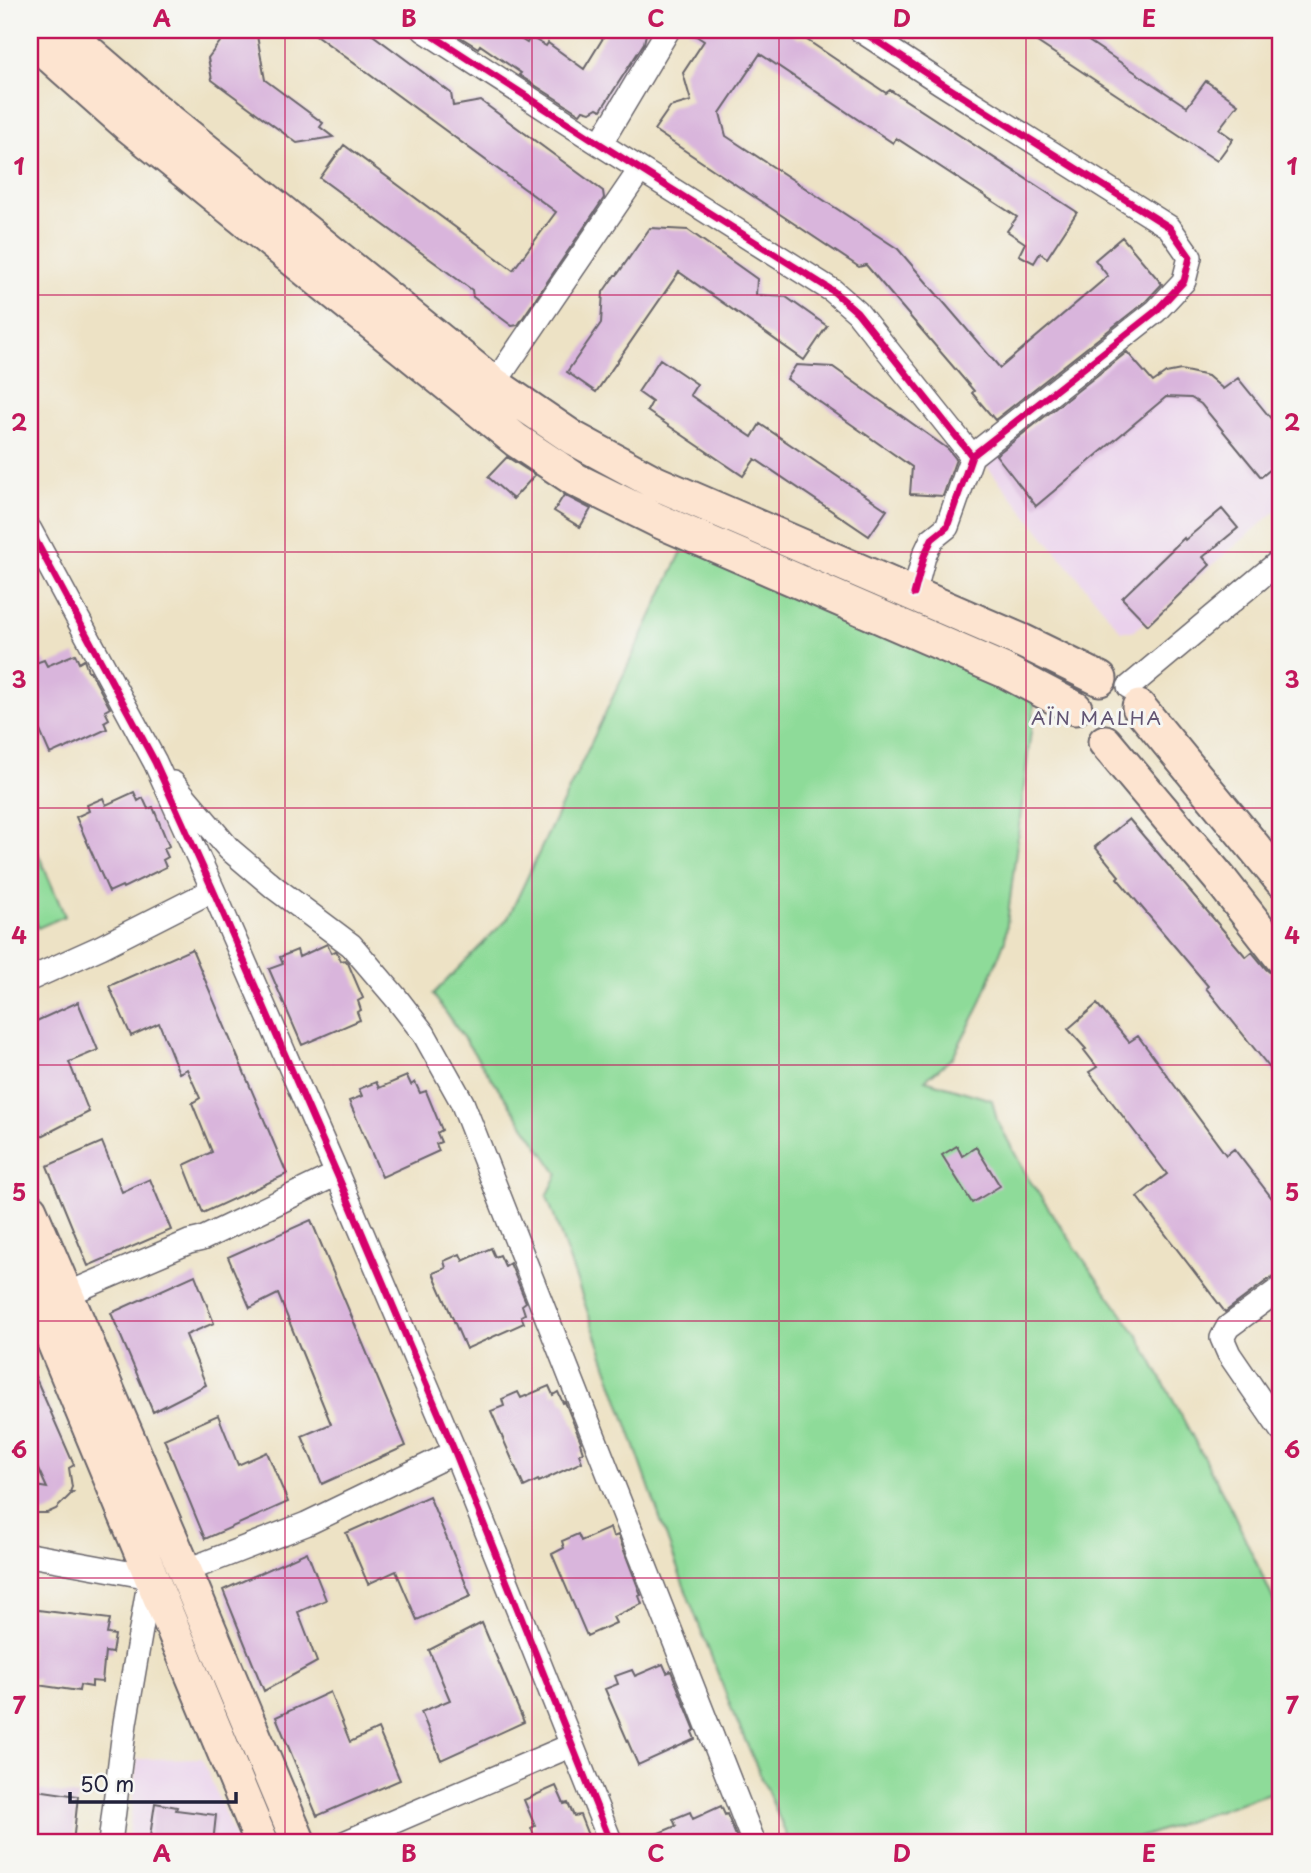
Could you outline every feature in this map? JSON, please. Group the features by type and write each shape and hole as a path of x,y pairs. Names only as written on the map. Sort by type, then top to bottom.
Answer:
{"main road":[{"path":"63,30 151,106 494,384 573,438 656,483 1022,641 1123,691 1281,880"},
{"path":"30,38 129,126 505,431 576,480 657,520 1003,670 1075,708"},
{"path":"1090,682 1123,691 1139,716 1130,733 1114,742 1093,739 1083,731 1076,720 1075,708 1082,689 1090,682"},
{"path":"1104,742 1220,879 1281,957"},
{"path":"30,1210 299,1843"},
{"path":"31,1288 261,1843"}],"street":[{"path":"424,30 600,145 833,291 857,312 972,456"},
{"path":"600,145 668,30"},
{"path":"860,30 1169,227 1189,257 1184,281 1156,311 972,456 947,527 932,539 924,556 914,594"},
{"path":"494,384 640,170"},
{"path":"30,530 155,762 213,890 456,1452 611,1843"},
{"path":"1123,691 1281,560"},
{"path":"155,762 229,849 275,888 351,945 424,1034 462,1102 754,1843"},
{"path":"30,979 213,890"},
{"path":"31,1288 65,1295 189,1242 202,1239 337,1174"},
{"path":"1281,1288 1228,1327 1222,1338 1229,1354 1281,1430"},
{"path":"185,1571 306,1524 456,1452"},
{"path":"30,1555 150,1577 125,1723 110,1843"},
{"path":"344,1843 572,1745"}],"shaded area":[{"path":"1124,350 1153,381 1166,373 1181,370 1208,376 1223,389 1238,378 1281,431 1281,507 1134,631 1121,631 985,464"},
{"path":"202,1758 237,1843 128,1843 137,1759"}],"green space":[{"path":"685,545 1035,698 1005,940 978,1009 952,1058 925,1080 992,1100 997,1120 1028,1178 1139,1337 1232,1510 1281,1616 1281,1789 1124,1843 790,1843 732,1710 682,1581 547,1196 558,1174 433,994 508,918"},
{"path":"30,835 65,916 38,928 30,909"}],"building":[{"path":"229,30 256,30 265,80 323,123 320,127 333,137 297,143 212,80 208,58"},
{"path":"309,30 366,30 451,93 453,106 481,101 603,191 604,198 518,325 512,326 473,297 472,290 320,178 344,145 513,270 556,212"},
{"path":"449,30 506,30 527,43 530,37 546,46 548,43 584,69 608,30 647,30 644,43 601,110 583,110 580,114 519,75 521,73 480,45 478,48"},
{"path":"687,30 784,30 799,39 804,38 886,93 890,90 1077,212 1047,258 1040,253 1034,263 1019,255 1025,243 1007,231 1017,217 896,138 893,143 760,54 720,113 726,136 898,249 1000,368 1108,276 1095,260 1122,237 1162,284 1146,301 995,420 972,393 974,391 866,265 859,267 654,130 670,107 691,101 683,73 704,41"},
{"path":"1019,30 1072,30 1187,107 1206,81 1238,104 1219,129 1233,139 1217,161"},
{"path":"650,228 688,230 757,279 756,295 786,297 827,326 804,360 679,272 596,392 567,372 601,323 603,292"},
{"path":"1127,352 1153,382 1166,373 1181,370 1208,376 1223,389 1238,378 1281,431 1281,461 1261,477 1201,404 1191,398 1166,397 1036,506 996,455"},
{"path":"660,359 697,384 690,395 752,437 760,424 887,510 869,536 755,459 743,476 647,411 652,402 638,392"},
{"path":"796,365 833,367 948,449 956,459 943,496 910,494 912,467 787,379"},
{"path":"507,457 535,475 513,499 488,477"},
{"path":"564,495 591,509 580,527 554,511"},
{"path":"1222,509 1238,528 1203,557 1210,565 1148,625 1122,598 1184,538 1185,540"},
{"path":"75,654 79,663 84,660 110,708 105,711 109,719 104,722 107,729 50,754 30,708 30,665 44,660 47,666"},
{"path":"134,792 138,801 143,798 148,809 153,807 169,846 164,849 168,857 163,860 166,867 109,892 76,817 89,811 87,805 103,798 106,805"},
{"path":"1129,819 1246,957 1252,952 1266,969 1281,979 1281,1082 1206,988 1208,986 1117,878 1119,876 1095,847"},
{"path":"327,944 331,953 336,951 341,961 348,963 363,998 358,1001 361,1010 357,1012 360,1020 302,1045 269,969 283,964 280,957 297,950 299,957"},
{"path":"192,949 287,1174 203,1213 184,1165 212,1152 192,1103 200,1098 187,1069 179,1073 159,1023 131,1036 109,986"},
{"path":"78,1002 98,1050 69,1062 89,1112 36,1139 30,1125 30,1024"},
{"path":"1097,1004 1129,1042 1138,1036 1226,1155 1234,1149 1281,1210 1281,1270 1225,1312 1137,1197 1167,1174 1089,1072 1097,1067 1084,1050 1086,1049 1068,1029"},
{"path":"407,1076 411,1085 415,1082 420,1093 426,1091 442,1130 437,1133 441,1142 436,1144 439,1151 382,1177 349,1101 362,1096 359,1089 376,1082 379,1088"},
{"path":"102,1142 122,1192 150,1179 171,1230 88,1266 47,1166"},
{"path":"957,1146 962,1156 976,1147 1000,1186 972,1203 942,1155"},
{"path":"311,1220 406,1446 322,1484 302,1436 331,1424 278,1294 250,1308 228,1257"},
{"path":"491,1248 495,1257 500,1255 505,1266 510,1263 526,1302 522,1305 525,1314 521,1316 524,1323 466,1349 433,1273 446,1268 444,1261 460,1254 463,1261"},
{"path":"195,1275 214,1323 186,1335 206,1385 153,1412 111,1313"},
{"path":"30,1365 74,1465 69,1468 72,1487 70,1492 73,1492 56,1509 47,1513 30,1513 30,1485 47,1488 30,1451"},
{"path":"549,1386 553,1395 558,1392 563,1403 565,1402 581,1442 583,1452 579,1454 582,1462 524,1487 491,1411 504,1406 502,1399 518,1392 521,1398"},
{"path":"218,1415 238,1465 267,1452 288,1502 205,1539 164,1439"},
{"path":"429,1496 471,1596 417,1620 396,1571 368,1584 346,1533"},
{"path":"610,1528 613,1537 618,1535 642,1604 613,1617 616,1623 587,1636 552,1554 564,1548 562,1541 578,1534 581,1541"},
{"path":"307,1552 326,1600 298,1612 317,1662 264,1691 223,1590"},
{"path":"30,1609 110,1619 107,1634 115,1635 112,1653 105,1652 102,1682 92,1681 92,1687 80,1685 79,1691 37,1685 38,1679 30,1678"},
{"path":"482,1623 524,1722 441,1760 421,1712 450,1700 429,1650"},
{"path":"663,1664 667,1673 671,1671 695,1730 692,1732 695,1739 638,1765 605,1689 618,1684 615,1676 632,1670 635,1676"},
{"path":"330,1692 350,1742 378,1729 400,1780 317,1816 276,1717"},
{"path":"556,1786 564,1804 568,1803 574,1816 580,1815 591,1843 537,1843 531,1828 535,1826 524,1800"},
{"path":"30,1789 78,1796 73,1843 30,1843"},
{"path":"155,1803 177,1807 176,1810 216,1815 213,1843 149,1843"},
{"path":"721,1806 739,1843 635,1843 676,1826 673,1819 690,1812 693,1819"}],"cycle path":[{"path":"424,30 833,291 857,312 972,456"},
{"path":"860,30 1169,227 1190,257 1184,281 1156,311 972,456 947,527 932,539 924,556 914,594"},
{"path":"30,530 155,762 213,890 455,1452 611,1843"}],"district":[{"name":"AÏN MALHA","path":"1097,717"}]}
